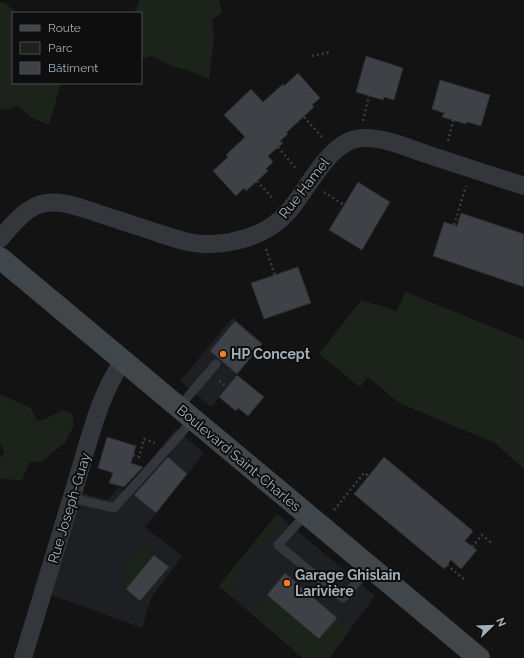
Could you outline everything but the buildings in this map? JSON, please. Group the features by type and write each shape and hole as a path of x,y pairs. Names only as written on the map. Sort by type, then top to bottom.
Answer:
{"street":[{"name":"Rue Hamel","path":"0,239 29,210 38,205 50,202 80,207 176,239 208,244 239,240 260,232 287,214 334,151 348,142 360,138 384,141 524,186"},
{"name":"Boulevard Saint-Charles","path":"0,258 479,658"},
{"name":"Rue Joseph-Guay","path":"23,658 107,388 115,373 124,361"}],"lane":[{"path":"72,498 114,508 186,414 216,364"},
{"path":"306,514 278,545 343,598 370,567"}],"path":[{"path":"312,56 331,52"},
{"path":"366,138 363,119 369,96"},
{"path":"304,117 334,151"},
{"path":"443,160 454,117"},
{"path":"278,147 295,167 311,182 344,205"},
{"path":"454,225 471,169"},
{"path":"257,181 287,214"},
{"path":"260,232 275,275"},
{"path":"333,511 364,473 369,476"},
{"path":"472,547 482,535 493,544"},
{"path":"447,565 464,579"}],"shaded area":[{"path":"233,317 263,343 211,407 180,381"},
{"path":"176,429 204,453 145,527 182,556 151,598 142,628 51,595 82,493 107,500 120,487 125,491"},
{"path":"277,514 375,596 329,658 303,658 219,586"}],"green space":[{"path":"139,0 219,0 222,12 212,20 214,37 209,79 187,70 171,66 152,56 142,59 142,12 135,12"},
{"path":"0,3 5,3 16,12 12,12 12,84 61,84 49,125 30,117 18,105 6,110 0,109"},
{"path":"406,292 524,340 524,469 495,443 399,403 368,377 360,387 319,354 361,300 396,311"},
{"path":"0,394 31,408 37,421 47,418 62,410 72,414 74,425 65,443 43,461 29,463 22,481 0,478 0,458 4,454 2,445 0,445"},
{"path":"277,514 283,520 279,530 270,537 256,544 242,564 234,599 219,586"},
{"path":"143,548 154,555 126,589 123,576 125,565 132,556"},
{"path":"267,595 319,639 337,618 350,630 329,658 303,658 250,613"}],"place":[{"name":"HP Concept","path":"223,354"},
{"name":"Garage Ghislain Larivière","path":"287,583"}]}
